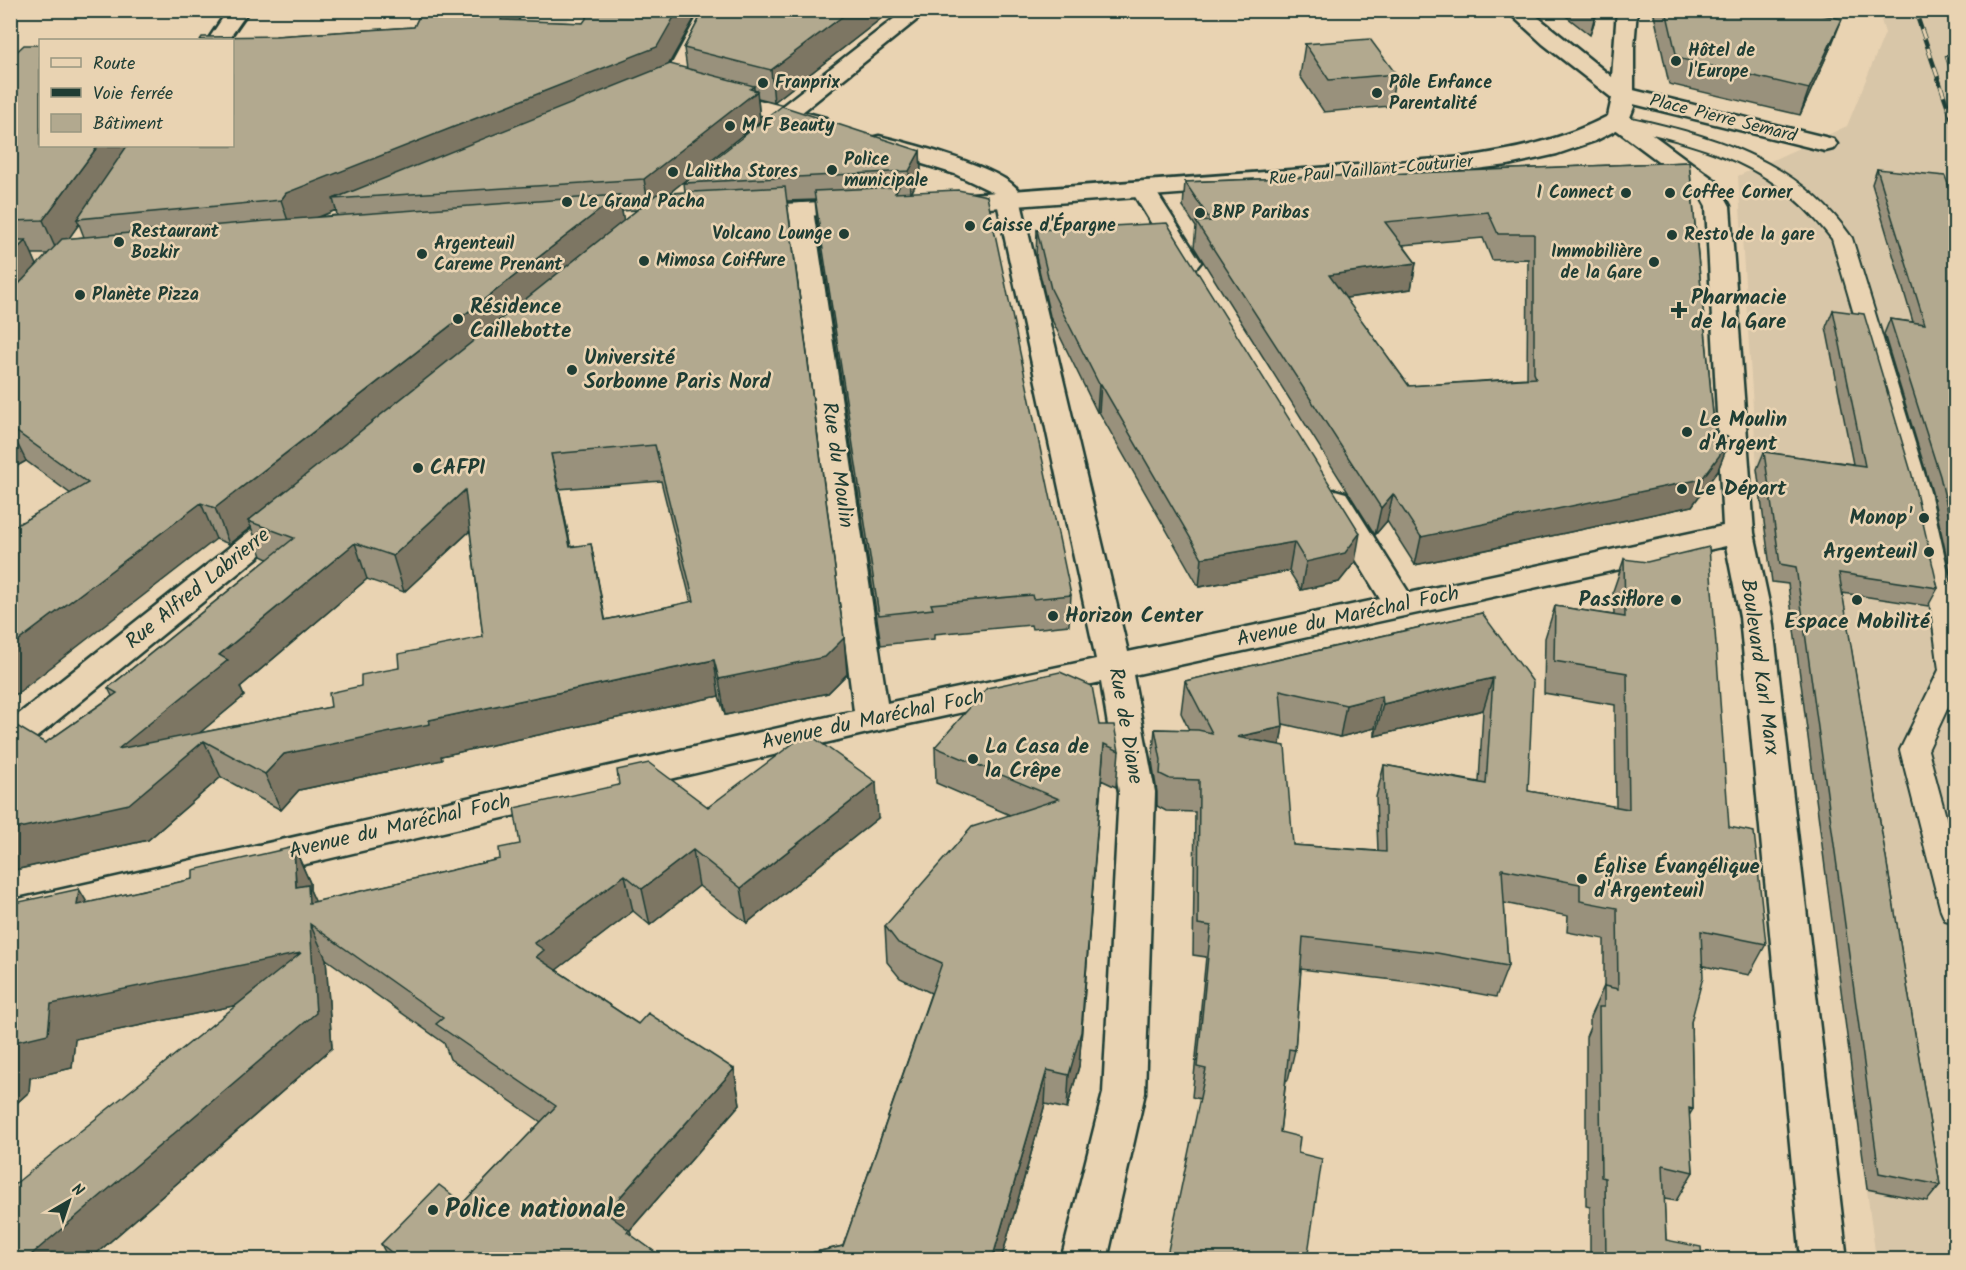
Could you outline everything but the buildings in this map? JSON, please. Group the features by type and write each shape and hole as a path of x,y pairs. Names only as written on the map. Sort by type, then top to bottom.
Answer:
{"street":[{"path":"219,39 238,10"},
{"path":"672,84 712,10"},
{"path":"739,151 919,10"},
{"path":"1516,10 1550,40 1621,94"},
{"path":"1618,120 1623,107 1607,47 1627,10"},
{"path":"1550,40 1607,47"},
{"path":"629,101 672,84 846,132 992,181 1006,190 1009,199"},
{"name":"Place Pierre Semard","path":"1621,94 1825,144"},
{"name":"Rue Paul Vaillant-Couturier","path":"918,204 1143,190 1479,162 1548,148 1593,134 1618,120"},
{"name":"Boulevard Karl Marx","path":"1618,120 1707,186 1718,206 1739,533 1756,617 1824,1260"},
{"path":"1143,190 1200,280"},
{"name":"Rue de Diane","path":"1009,199 1115,667 1137,792 1124,1093 1084,1260"},
{"path":"722,214 883,206"},
{"name":"Rue du Moulin","path":"801,210 872,719"},
{"path":"1319,473 1401,606"},
{"name":"Rue Alfred Labrierre","path":"10,740 307,501"},
{"name":"Avenue du Maréchal Foch","path":"10,917 872,719 1739,533"}],"lane":[{"path":"1618,120 1685,135 1734,153 1795,185 1830,219 1842,238 1918,492 1940,587 1954,672 1914,750 1956,911"}],"shaded area":[{"path":"444,11 575,11 561,28"},
{"path":"1878,11 1955,11 1955,1259 1876,1259 1789,594 1810,588 1772,582 1757,469 1738,176 1847,126 1885,33"}],"railway":[{"path":"1915,10 1956,131"},
{"path":"1945,10 1956,29"},
{"path":"1947,57 1956,81"}],"place":[{"name":"Hôtel de l'Europe","path":"1676,61"},
{"name":"Franprix","path":"763,83"},
{"name":"Pôle Enfance Parentalité","path":"1377,93"},
{"name":"M F Beauty","path":"730,126"},
{"name":"Police municipale","path":"832,170"},
{"name":"Lalitha Stores","path":"673,172"},
{"name":"I Connect","path":"1626,193"},
{"name":"Coffee Corner","path":"1670,193"},
{"name":"Le Grand Pacha","path":"567,202"},
{"name":"BNP Paribas","path":"1200,213"},
{"name":"Caisse d'Épargne","path":"970,226"},
{"name":"Volcano Lounge","path":"844,234"},
{"name":"Resto de la gare","path":"1672,235"},
{"name":"Restaurant Bozkir","path":"119,242"},
{"name":"Argenteuil Careme Prenant","path":"422,254"},
{"name":"Mimosa Coiffure","path":"644,261"},
{"name":"Immobilière de la Gare","path":"1654,262"},
{"name":"Planète Pizza","path":"80,295"},
{"name":"Pharmacie de la Gare","path":"1679,310"},
{"name":"Résidence Caillebotte","path":"458,319"},
{"name":"Université Sorbonne Paris Nord","path":"572,370"},
{"name":"Le Moulin d'Argent","path":"1687,432"},
{"name":"CAFPI","path":"418,468"},
{"name":"Le Départ","path":"1682,489"},
{"name":"Monop'","path":"1924,518"},
{"name":"Argenteuil","path":"1929,552"},
{"name":"Passiflore","path":"1676,600"},
{"name":"Espace Mobilité","path":"1857,600"},
{"name":"Horizon Center","path":"1053,616"},
{"name":"La Casa de la Crêpe","path":"973,759"},
{"name":"Église Évangélique d'Argenteuil","path":"1582,879"},
{"name":"Police nationale","path":"433,1210"}]}
